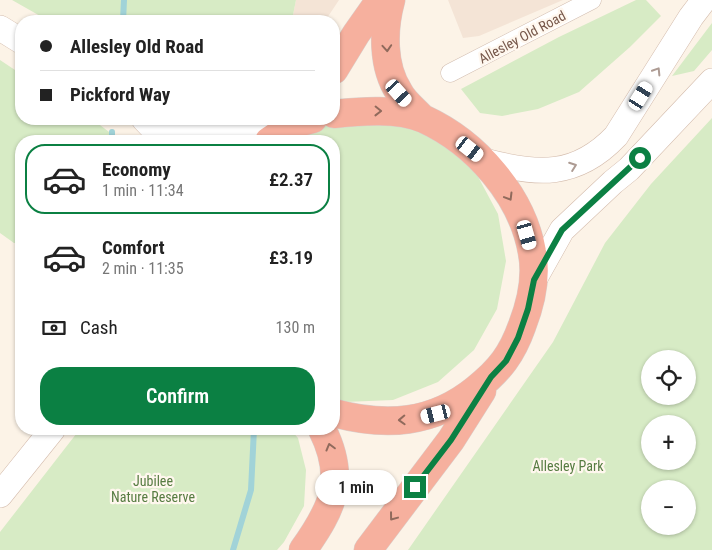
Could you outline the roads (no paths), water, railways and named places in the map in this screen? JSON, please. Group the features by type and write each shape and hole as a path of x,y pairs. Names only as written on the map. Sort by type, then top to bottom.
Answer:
{"highway":[{"path":"340,60 380,0"},
{"path":"340,414 380,421 410,420 436,414 462,402 506,361 518,338 528,309 534,280 532,252 522,218 504,187 485,161 455,137 422,118 399,93 388,68 386,32 391,0"},
{"path":"340,113 359,111 389,112 422,118"},
{"path":"368,550 451,440 491,377"},
{"path":"303,550 320,527 334,498 336,474 330,443 325,435"}],"main road":[{"path":"485,161 513,169 550,171 564,169 585,162 603,149 616,136 691,17 704,0"},
{"path":"0,28 15,37"},
{"path":"534,280 562,230 612,182 629,169 712,81"},
{"path":"150,125 159,135"},
{"path":"186,125 213,132 236,135"},
{"path":"249,135 290,128"},
{"path":"0,495 49,435"}],"street":[{"name":"Allesley Old Road","path":"450,73 486,57 592,0"}],"waterway":[{"path":"123,15 124,0"},
{"path":"233,550 251,490 254,435"}],"park label":[{"name":"Allesley Park","path":"568,466"},
{"name":"Jubilee Nature Reserve","path":"153,490"}]}
